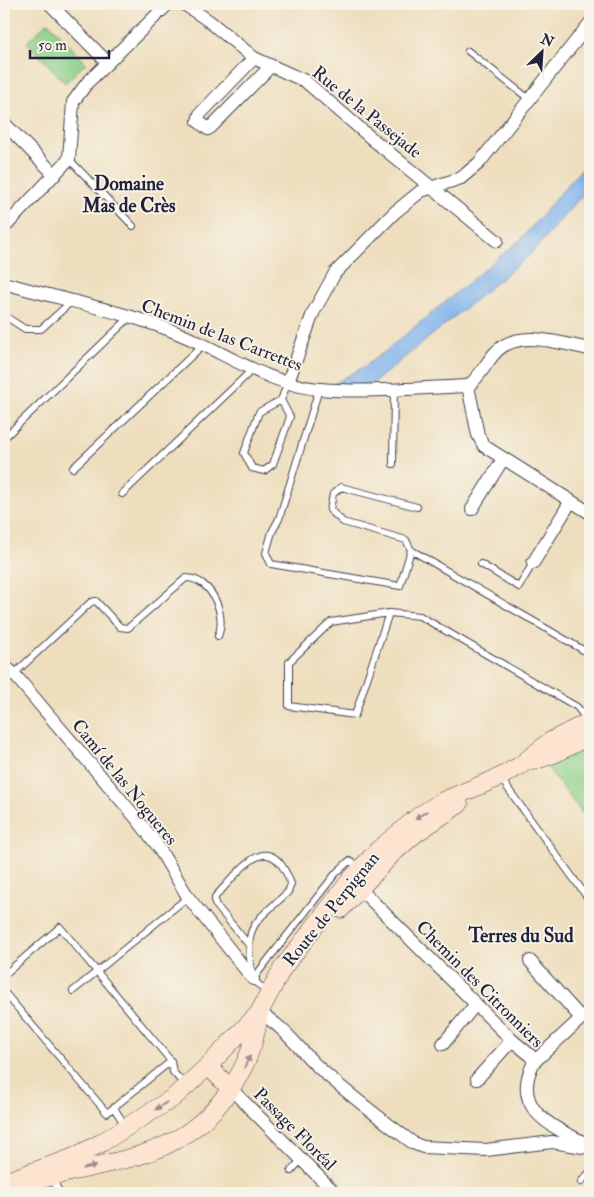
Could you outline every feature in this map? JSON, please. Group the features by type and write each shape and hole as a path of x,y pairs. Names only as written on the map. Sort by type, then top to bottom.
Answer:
{"main road":[{"name":"Route de Perpignan","path":"11,1193 127,1128 173,1098 208,1066 259,1013 282,969 361,867 402,828 444,801 480,787 521,765 554,754 590,726"},
{"name":"Route de Perpignan","path":"269,995 292,975 360,888 392,854 480,787"},
{"name":"Route de Perpignan","path":"4,1182 164,1147 186,1134 205,1118 230,1089 252,1051 259,1013"},
{"path":"208,1066 230,1089"}],"street":[{"path":"50,4 108,62"},
{"path":"4,228 69,160 74,102 87,83 168,4"},
{"name":"Rue de la Passejade","path":"184,4 209,21 254,58 306,81 497,241"},
{"path":"288,382 313,313 335,273 394,213 421,191 461,178 479,163 590,22"},
{"path":"254,58 200,114 198,122 203,127 208,129 271,66"},
{"path":"4,123 55,175"},
{"name":"Chemin de las Carrettes","path":"4,283 130,317 175,332 254,369 288,382 319,389 394,390 468,386"},
{"path":"590,349 528,338 506,343 494,354 477,379 468,386 478,435 484,446 590,514"},
{"path":"472,509 503,459"},
{"path":"533,563 570,501"},
{"name":"Camí de las Nogueres","path":"9,671 152,839 188,896 253,979"},
{"name":"Chemin des Citronniers","path":"360,888 512,1040 530,1055 534,1062 526,1078 530,1105 546,1124 590,1147"},
{"path":"530,961 586,1014 534,1062"},
{"path":"443,1044 476,1004"},
{"path":"259,1013 274,1020 290,1034 315,1064 412,1143 423,1147 486,1150 552,1142 590,1147"},
{"path":"477,1079 512,1040"},
{"name":"Passage Floréal","path":"230,1089 335,1193"}],"lane":[{"path":"468,51 529,98"},
{"path":"69,160 133,226"},
{"path":"4,320 8,318 25,329 41,329 71,302"},
{"path":"4,438 130,317"},
{"path":"73,468 203,345"},
{"path":"122,494 254,369"},
{"path":"281,400 290,417 273,464 264,472 252,468 244,453 259,412 281,400 288,382"},
{"path":"319,389 279,518 272,532 266,553 271,564 400,586 410,550 406,540 343,522 330,510 333,494 341,487 417,507"},
{"path":"393,464 394,390"},
{"path":"410,550 590,654"},
{"path":"481,564 519,588 533,563"},
{"path":"9,671 91,602 96,601 101,604 120,627 128,628 186,578 200,582 208,589 218,607 222,627 218,636"},
{"path":"389,613 355,715 289,706 289,662 331,622 389,613 420,616 577,707 590,726"},
{"path":"500,777 590,901"},
{"path":"249,945 215,904 215,897 254,856 264,853 274,856 285,868 291,884 288,892 251,928 249,945 253,979"},
{"path":"253,979 336,873 349,861 361,867"},
{"path":"73,992 188,896"},
{"path":"4,975 60,927 171,1061 174,1072 186,1086"},
{"name":"Camí de las Nogueres","path":"253,979 269,995"},
{"path":"4,992 107,1113 171,1061"},
{"path":"114,1108 127,1128"},
{"path":"291,1171 301,1160"},
{"path":"50,1171 60,1193"},
{"path":"581,1182 590,1172"}],"green space":[{"path":"48,22 86,63 65,83 27,42"},
{"path":"590,743 590,823 542,761"}],"water":[{"path":"590,159 590,186 531,254 371,385 334,384 368,364 387,350 521,239"}],"district":[{"name":"Domaine Mas de Crès","path":"129,194"},
{"name":"Terres du Sud","path":"521,935"}]}
